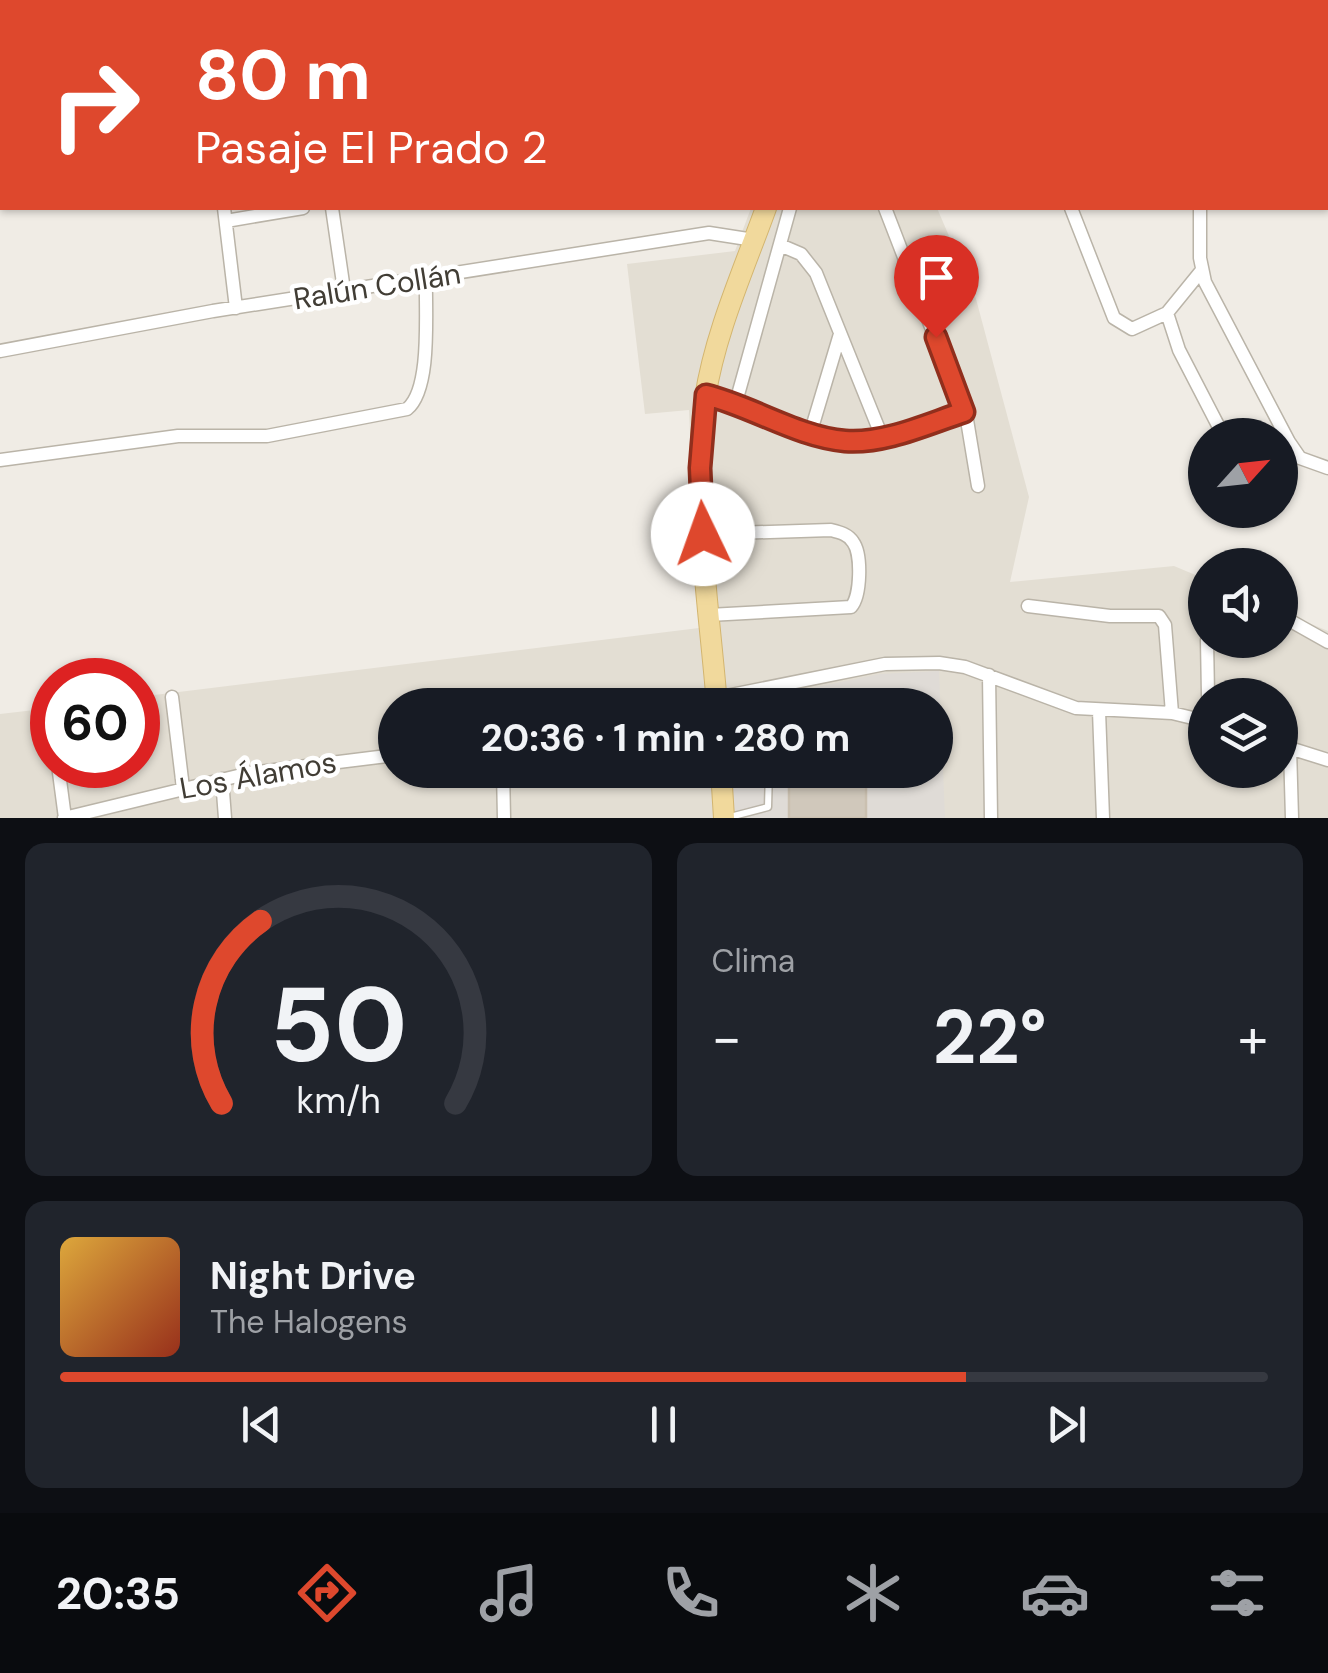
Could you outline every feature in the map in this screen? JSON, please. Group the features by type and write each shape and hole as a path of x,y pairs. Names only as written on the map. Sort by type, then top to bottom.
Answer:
{"main road":[{"path":"715,688 700,468 706,395 765,210"},
{"path":"723,788 726,818"}],"street":[{"path":"236,308 225,214 276,210"},
{"path":"332,210 344,290"},
{"path":"736,402 789,210"},
{"path":"886,210 964,412 978,486"},
{"path":"1071,210 1114,318 1132,328 1167,312 1202,270"},
{"path":"1200,210 1202,270 1289,442 1300,458 1328,468"},
{"name":"Ralún Collán","path":"0,351 344,290 709,233 754,240"},
{"path":"780,245 800,254 812,266 882,437"},
{"path":"0,460 178,436 266,436 407,409 417,401 422,378 426,278"},
{"path":"1167,312 1179,350 1214,418"},
{"path":"811,431 840,334"},
{"path":"706,395 846,441 882,437 964,412"},
{"path":"703,534 831,530 848,537 856,549 858,596 854,604 844,609 710,615"},
{"path":"1028,606 1110,616 1159,616 1165,625 1172,712"},
{"path":"1298,625 1328,642"},
{"path":"778,688 885,664 939,663 989,674 1065,705 1188,716"},
{"path":"989,674 991,818"},
{"path":"172,697 183,788"},
{"path":"1098,710 1102,818"},
{"path":"1298,750 1328,760"},
{"name":"Los Álamos","path":"65,818 222,779 378,757"},
{"path":"222,779 225,818"},
{"path":"61,788 65,818"},
{"path":"503,788 504,818"},
{"path":"1289,788 1292,818"}],"lane":[{"path":"726,818 768,808 769,788"}],"shaded area":[{"path":"750,210 938,210 976,299 1029,497 1010,582 1174,566 1188,572 1188,658 1298,658 1298,618 1328,631 1328,818 0,818 0,714 30,711 30,788 160,788 160,694 699,628 689,410 645,414 627,264 735,251"},
{"path":"939,671 940,688 812,688 880,674"},
{"path":"731,788 944,788 945,818 733,818"}],"building":[{"path":"789,788 866,788 866,818 789,818"}],"route":[{"path":"703,534 700,468 706,395 736,402 834,439 870,440 902,432 964,412 936,337"}]}
